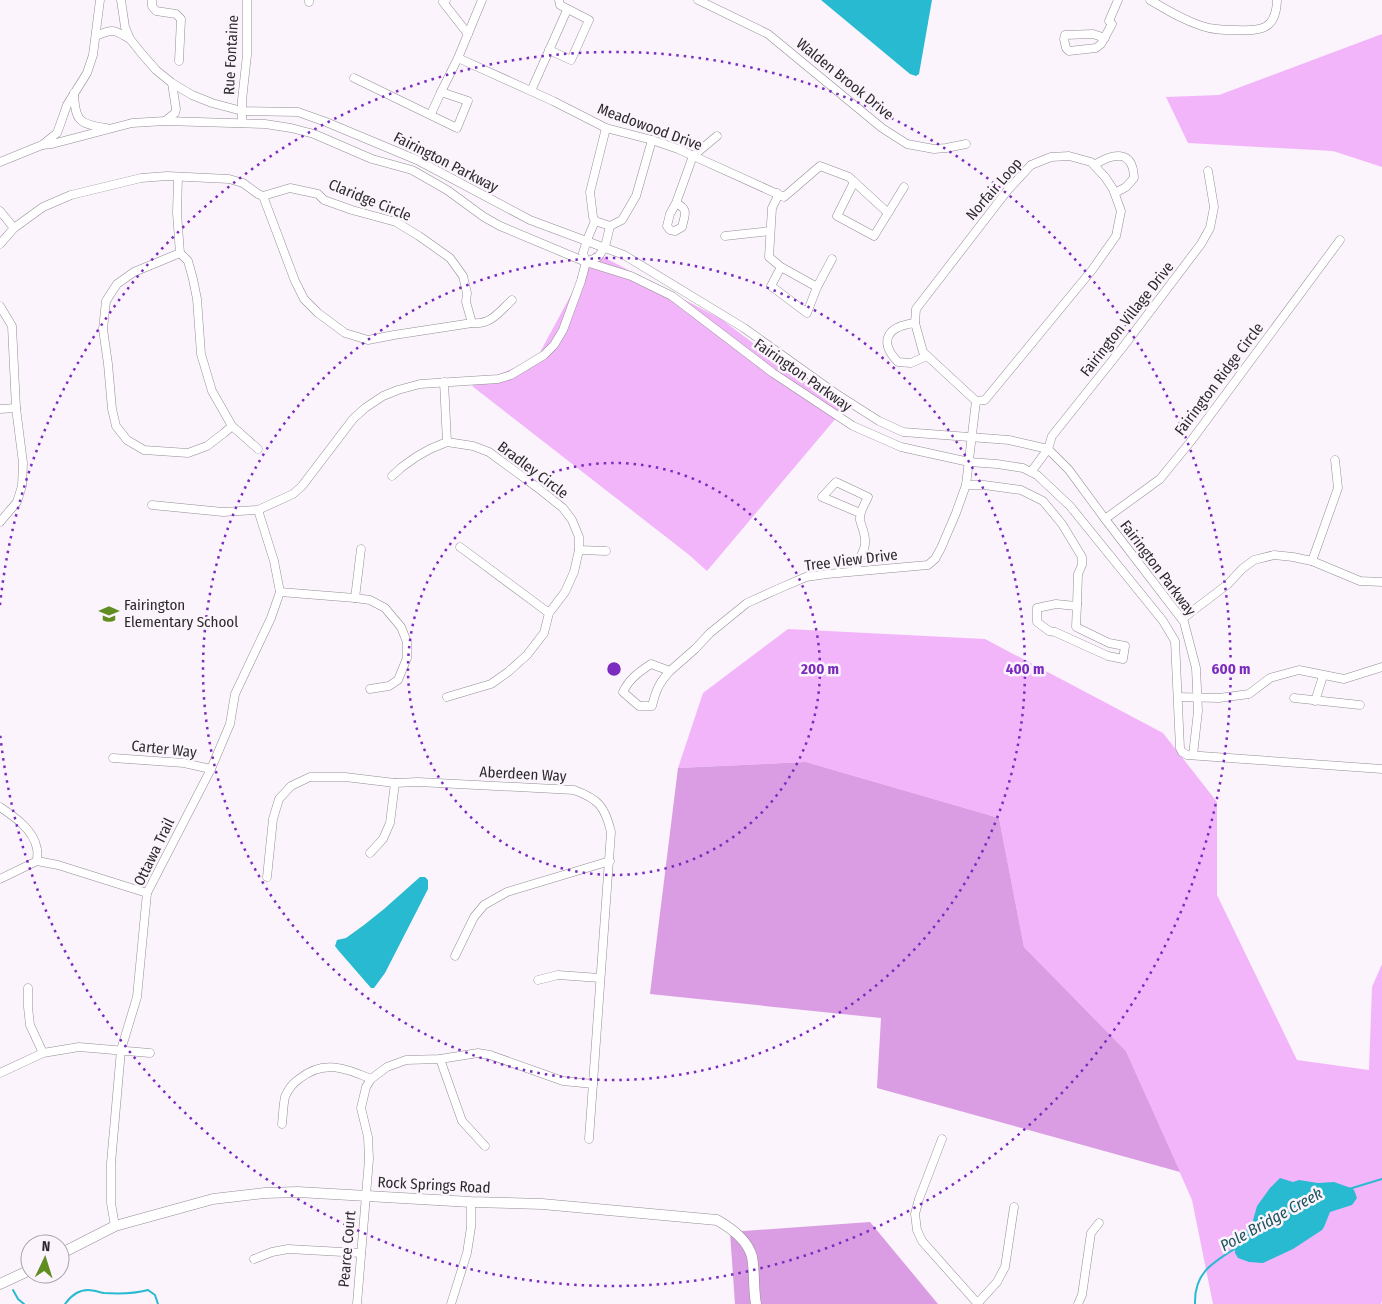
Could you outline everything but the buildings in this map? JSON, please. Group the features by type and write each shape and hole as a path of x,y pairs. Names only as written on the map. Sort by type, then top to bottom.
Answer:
{"street":[{"path":"0,162 42,145 57,133 66,105 87,73 93,56 100,0"},
{"name":"Fairington Parkway","path":"42,145 132,123 165,121 282,126 306,132 372,159 412,170 447,190 484,217 500,226 586,262 631,276 672,296 774,373 853,426 900,448 969,462 1023,468 1037,475 1070,506 1163,621 1175,641 1180,748 1187,755 1193,754 1198,711 1196,668 1184,622 1104,519 1069,470 1048,449 1009,440 904,432 879,421 835,393 736,323 624,254 530,220 416,160 326,122 298,112 242,110 212,103 192,95 172,83 146,60 130,38 125,26 121,0"},
{"path":"152,0 152,6 156,12 176,14 182,19 179,61"},
{"name":"Rue Fontaine","path":"242,124 247,0"},
{"path":"446,0 444,2 468,34"},
{"path":"432,114 482,0"},
{"path":"549,50 571,60 589,20 567,10 560,5 559,0"},
{"name":"Walden Brook Drive","path":"698,0 715,4 768,34 882,128 908,144 934,149 966,144"},
{"path":"1105,38 1094,34 1065,36 1064,39 1066,48 1069,51 1096,48 1102,44 1105,38 1112,24 1109,22 1118,0"},
{"path":"1150,0 1203,27 1216,30 1262,30 1274,19 1277,0"},
{"path":"531,91 567,10"},
{"path":"96,36 112,30 130,38"},
{"name":"Meadowood Drive","path":"458,58 553,101 606,128 652,140 777,193"},
{"path":"354,78 432,114 457,128 468,101 441,92"},
{"path":"165,121 176,109 172,83"},
{"path":"74,93 76,114 80,120 88,125 108,129"},
{"path":"152,505 223,512 258,510 293,494 302,486 353,419 383,396 420,384 498,379 511,375 544,355 554,345 563,330 581,281 586,262 584,253 587,240 595,221 590,192 606,128"},
{"path":"676,203 692,156 717,136"},
{"path":"595,221 610,226 622,220 636,196 652,140"},
{"path":"927,356 911,363 898,362 891,354 888,346 888,337 891,331 897,326 915,322 922,352 927,356 976,401 985,400 1092,270 1116,236 1121,211 1105,177 1094,165 1105,158 1116,155 1122,156 1131,163 1134,169 1134,178 1126,186 1114,193"},
{"name":"Norfair Loop","path":"915,322 916,309 1007,191 1031,165 1051,158 1069,156 1091,162 1094,165"},
{"path":"817,287 781,267 769,257 772,208 777,198 777,193 784,197 820,166 849,177 888,213"},
{"name":"Fairington Village Drive","path":"1031,472 1048,449 1052,436 1123,347 1201,244 1210,228 1214,207 1208,171"},
{"path":"178,176 177,213 180,253 188,262 193,279 197,299 201,354 206,374 212,391 232,426 258,449"},
{"path":"0,244 14,228 43,207 71,196 141,178 178,176 229,179 243,183 263,196 295,281 304,299 318,313 344,333 368,340 394,334 478,324 490,320 512,300"},
{"path":"854,182 837,216 874,236 904,187"},
{"name":"Claridge Circle","path":"263,196 290,188 318,194 324,200 333,204 396,222 419,236 450,258 462,276 472,324"},
{"path":"0,211 14,228"},
{"path":"586,262 598,258 605,247 610,226"},
{"path":"725,236 770,231"},
{"name":"Fairington Ridge Circle","path":"1104,519 1160,478 1190,442 1340,240"},
{"path":"180,253 134,272 117,284 106,301 103,329 112,410 116,426 128,440 144,450 188,453 207,446 232,426"},
{"path":"781,267 771,286 807,313 817,287 832,259"},
{"path":"0,306 12,326 16,408 23,464 22,486 17,502 0,522"},
{"path":"392,476 402,466 416,457 447,442 444,382"},
{"path":"971,438 976,401"},
{"path":"0,409 16,408"},
{"name":"Tree View Drive","path":"670,670 650,664 627,683 623,692 639,706 652,706 656,689 670,670 695,649 710,633 747,603 778,589 806,578 828,574 928,565 941,548 966,485 971,438"},
{"name":"Bradley Circle","path":"447,442 473,446 489,452 563,508 572,520 579,537 579,550 574,572 565,592 549,613 544,633 527,655 491,684 447,697"},
{"path":"1312,561 1338,488 1335,460"},
{"path":"855,571 865,544 860,514 868,497 836,482 822,497 860,514"},
{"path":"966,485 1022,490 1043,502 1062,524 1082,557 1082,565 1078,574 1077,604 1076,627 1109,643 1125,646 1123,659 1108,656 1049,630 1037,622 1038,608 1056,604 1076,606 1077,604"},
{"name":"Ottawa Trail","path":"115,1226 111,1203 111,1163 121,1050 137,996 147,893 211,769 230,724 235,694 272,618 280,592 274,562 258,510"},
{"path":"460,547 549,613"},
{"path":"355,598 361,549"},
{"path":"579,550 606,551"},
{"path":"1182,619 1228,584 1242,568 1254,560 1274,555 1312,561 1360,580 1382,582"},
{"path":"280,592 370,600 385,608 401,627 407,642 406,658 398,680 389,686 370,689"},
{"path":"1178,697 1219,698 1249,694 1270,678 1299,670 1344,679 1382,667"},
{"path":"1315,701 1323,676"},
{"path":"1294,698 1360,705"},
{"path":"1193,754 1382,769"},
{"name":"Carter Way","path":"113,758 184,763 211,769"},
{"name":"Aberdeen Way","path":"266,877 273,819 279,799 291,786 310,777 345,777 395,783 418,782 574,790 588,795 607,814 612,832 589,1139"},
{"path":"370,853 383,839 390,823 395,783"},
{"path":"0,807 27,828 38,849 37,861"},
{"path":"0,878 37,861 58,865 147,893"},
{"path":"456,956 474,917 484,905 507,892 610,862"},
{"path":"538,980 558,974 600,978"},
{"path":"28,988 30,1026 43,1053"},
{"path":"0,1073 43,1053 79,1047 150,1053"},
{"path":"282,1124 285,1098 290,1086 306,1073 328,1067 348,1069 371,1079 387,1067 406,1060 478,1053 490,1054 563,1081 593,1084"},
{"path":"440,1058 462,1121 486,1146"},
{"name":"Pearce Court","path":"357,1304 368,1152 368,1137 361,1108 366,1087 371,1079"},
{"path":"942,1139 919,1199 915,1214 917,1230 922,1241 977,1304 997,1282 1005,1267 1014,1207"},
{"name":"Rock Springs Road","path":"70,1249 115,1226 213,1200 265,1193 298,1192 542,1204 717,1220 738,1234 747,1245 752,1256 756,1304"},
{"path":"451,1304 467,1253 471,1202"},
{"path":"1078,1304 1082,1294 1091,1233 1099,1223"},
{"path":"254,1259 272,1252 288,1249 361,1253"},
{"path":"0,1284 20,1275"}],"shaded area":[{"path":"1382,34 1382,167 1333,151 1188,143 1166,97 1219,95"},
{"path":"594,252 721,319 842,411 707,571 688,554 472,386 537,358"},
{"path":"788,629 985,639 1163,733 1217,802 1217,895 1297,1060 1369,1070 1372,987 1382,964 1381,1304 1213,1304 1192,1200 1126,1051 1024,947 999,818 806,762 678,768 703,693"},
{"path":"806,762 999,818 1024,947 1126,1051 1180,1172 877,1088 881,1018 650,994 678,768"},
{"path":"870,1222 938,1304 735,1304 730,1232"}],"water":[{"path":"821,0 932,0 919,74 916,76 910,74"},
{"path":"420,877 425,877 428,880 428,889 385,973 374,988 371,988 335,946 337,940 346,938 364,925"},
{"path":"1280,1178 1293,1182 1299,1180 1318,1183 1334,1182 1354,1190 1357,1198 1352,1205 1330,1212 1322,1230 1293,1249 1263,1263 1249,1262 1238,1258 1235,1253 1235,1242 1252,1224 1257,1206"}],"waterway":[{"name":"Pole Bridge Creek","path":"1349,1189 1382,1179"},
{"name":"Pole Bridge Creek","path":"1195,1304 1195,1293 1206,1270 1236,1248"},
{"path":"13,1290 18,1299 24,1304"},
{"path":"65,1304 75,1294 88,1290 121,1294 148,1290 155,1295 158,1304"}],"place":[{"name":"Fairington Elementary School","path":"109,614"}]}
